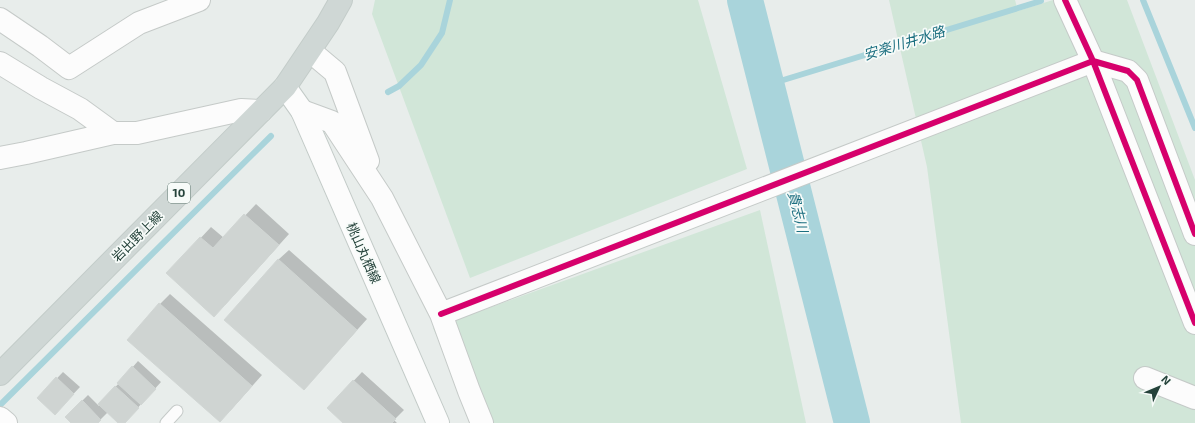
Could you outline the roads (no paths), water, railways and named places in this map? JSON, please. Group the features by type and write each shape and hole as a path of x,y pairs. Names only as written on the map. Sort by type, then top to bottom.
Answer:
{"main road":[{"name":"岩出野上線","path":"0,374 285,87 310,51 341,0"}],"street":[{"path":"0,19 69,68 139,23 199,0"},
{"path":"1066,0 1093,61 1195,323"},
{"path":"310,51 335,72 382,198"},
{"path":"441,314 1093,61 1128,71 1137,80 1195,234"},
{"path":"0,63 40,88 80,109 113,133"},
{"name":"桃山丸栖線","path":"285,87 302,111 438,423"},
{"path":"0,158 113,133 137,133 241,110 261,111"},
{"path":"302,111 332,122 382,198 441,314 469,392 482,423"},
{"path":"1146,378 1195,398"},
{"path":"0,418 6,423"}],"lane":[{"path":"166,423 177,411"}],"waterway":[{"path":"388,92 399,86 421,65 442,33 450,0"},
{"name":"貴志川","path":"745,0 852,423"},
{"name":"安楽川井水路","path":"1143,0 1195,128"},
{"name":"安楽川井水路","path":"767,85 1041,1"},
{"path":"0,405 271,136"}]}
